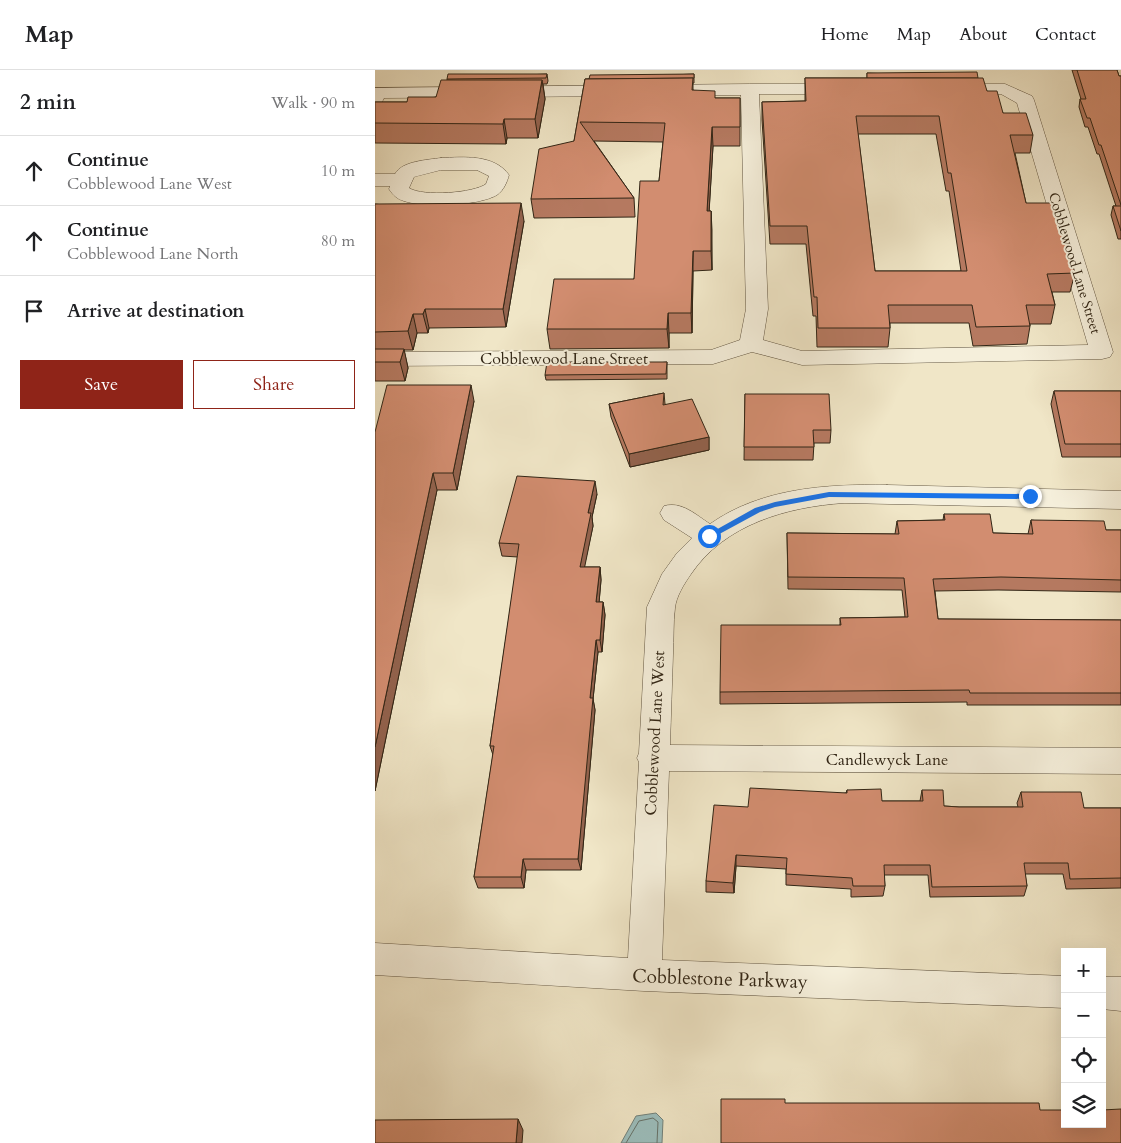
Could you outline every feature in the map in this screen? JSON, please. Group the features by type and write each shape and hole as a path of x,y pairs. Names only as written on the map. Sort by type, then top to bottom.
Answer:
{"street":[{"name":"Cobblewood Lane Street","path":"375,359 713,357 751,344 802,358 1103,352 1025,100 1005,88 927,89"},
{"path":"751,89 757,309 751,344"},
{"path":"375,98 377,93 858,89"},
{"path":"375,180 402,180"},
{"name":"Cobblewood Lane West","path":"644,975 661,606 666,589 691,554 709,536 735,521 775,504 829,495 1030,496 1121,500"},
{"path":"673,513 709,536"},
{"name":"Candlewyck Lane","path":"653,758 1121,761"},
{"name":"Cobblestone Parkway","path":"375,959 644,975 1061,992"},
{"path":"1106,993 1121,994"}],"water":[{"path":"656,1113 663,1120 662,1143 621,1143 636,1116"}],"building":[{"path":"1077,70 1117,70 1119,76 1121,76 1121,205 1101,145 1099,145 1090,118 1087,118 1080,99 1086,99"},
{"path":"977,72 978,78 867,78 867,73"},
{"path":"448,74 547,74 546,78 447,79"},
{"path":"694,74 694,78 589,79 590,75"},
{"path":"693,78 692,90 715,91 715,98 740,98 740,127 712,127 707,211 711,211 711,251 693,251 691,313 668,313 667,329 547,329 554,279 634,279 640,181 659,181 665,123 580,122 634,198 531,199 539,149 574,141 585,79"},
{"path":"805,78 983,78 987,91 997,91 1003,113 1026,113 1033,135 1010,135 1026,203 1054,203 1075,273 1047,274 1055,305 1026,305 1030,326 976,327 972,305 888,305 890,328 818,328 817,297 814,297 807,226 770,226 762,102 806,101","holes":["856,116 939,116 948,173 951,173 967,271 875,271"]},
{"path":"441,80 542,80 535,119 504,119 503,124 375,123 375,102 407,102 408,97 436,97"},
{"path":"521,203 503,309 425,309 423,314 413,314 408,331 375,332 375,204"},
{"path":"1113,206 1121,206 1121,231"},
{"path":"375,349 404,349 400,362 375,362"},
{"path":"547,362 667,362 666,374 545,375"},
{"path":"387,385 471,385 453,473 433,473 375,747 375,432"},
{"path":"1054,391 1121,391 1121,444 1065,444"},
{"path":"664,393 663,405 692,399 709,437 629,454 609,404"},
{"path":"745,394 829,394 831,430 813,430 814,447 744,447"},
{"path":"517,476 595,481 588,513 591,513 580,567 600,567 596,602 603,602 600,640 596,640 590,698 593,698 578,859 523,859 521,877 474,877 494,746 490,746 519,544 499,543"},
{"path":"944,514 990,514 993,533 1033,534 1031,520 1104,521 1106,530 1121,530 1121,580 1001,577 933,579 938,619 1121,620 1121,693 970,693 969,690 720,692 721,625 841,625 840,618 908,617 904,578 788,577 787,533 899,534 897,521 945,520"},
{"path":"750,788 847,793 847,790 881,789 882,801 923,801 922,790 943,790 944,806 959,807 1023,807 1021,792 1081,792 1084,808 1121,808 1121,878 1070,879 1068,863 1024,863 1027,886 932,887 930,865 884,865 885,886 853,886 852,878 786,874 787,858 736,855 733,883 706,881 714,805 748,807"},
{"path":"721,1099 785,1099 785,1103 1039,1103 1040,1110 1061,1110 1061,1128 1106,1128 1106,1110 1121,1109 1121,1143 721,1143"},
{"path":"518,1119 516,1143 375,1143 375,1120"}],"route":[{"path":"709,536 757,510 775,504 829,495 1030,496"}]}
